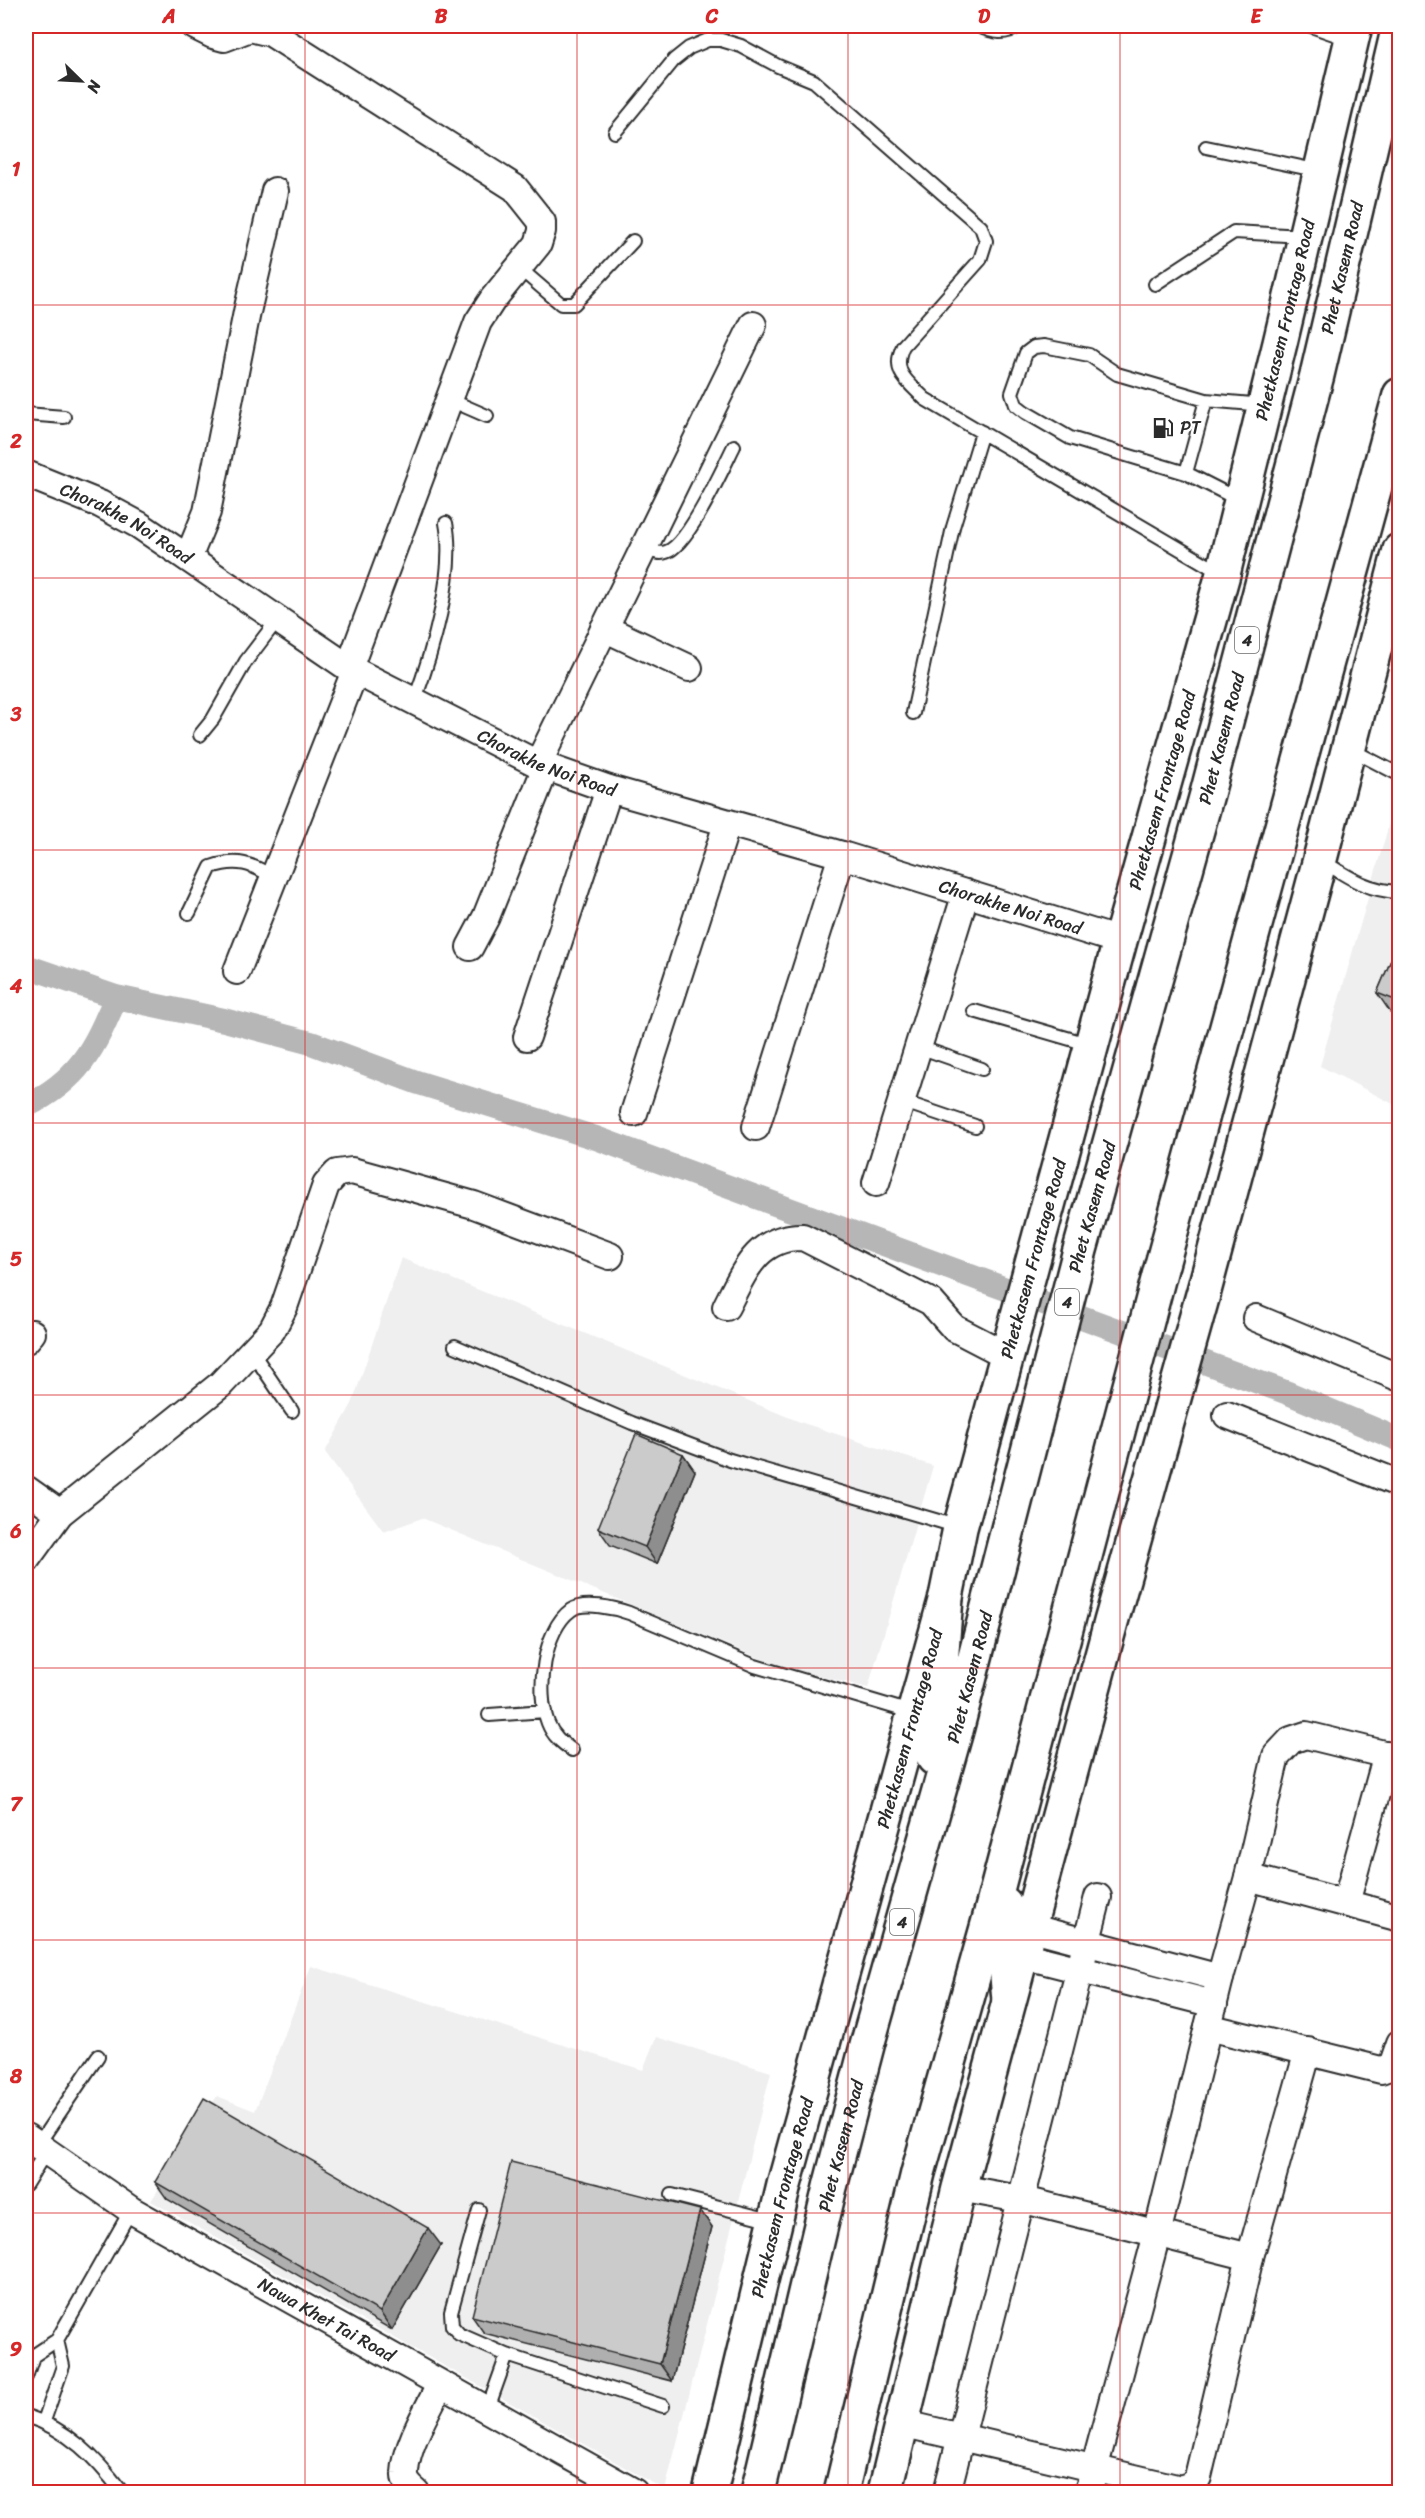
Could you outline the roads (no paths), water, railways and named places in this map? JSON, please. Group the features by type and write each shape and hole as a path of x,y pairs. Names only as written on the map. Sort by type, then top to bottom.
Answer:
{"main road":[{"name":"Phet Kasem Road","path":"758,2493 830,2187 935,1805 1080,1250 1207,794 1317,375 1399,26"},
{"name":"Phetkasem Frontage Road","path":"710,2493 775,2221 946,1597 960,1528 1042,1233 1119,941 1223,574 1354,33"},
{"path":"841,2493 918,2173 1006,1854 1160,1272 1400,395"},
{"path":"885,2493 959,2188 1204,1291 1400,550"},
{"path":"935,1805 934,1750 946,1597"},
{"path":"1006,1854 1004,1938 1009,2001"}],"street":[{"path":"195,26 224,38 250,28 271,33 515,188 542,222 538,244 477,322 352,669 237,971"},
{"path":"188,558 207,512 247,312 275,191"},
{"path":"470,947 486,917 542,765 604,628 753,325"},
{"name":"Chorakhe Noi Road","path":"26,474 100,504 139,525 352,669 542,765 609,789 842,855 1119,941"},
{"path":"604,628 689,668"},
{"path":"527,1037 609,789"},
{"path":"634,1113 727,824"},
{"path":"756,1127 842,855"},
{"path":"876,1183 966,893"},
{"path":"26,1560 60,1513 220,1385 272,1330 284,1307 326,1185 337,1173 352,1171 474,1205 610,1256"},
{"path":"726,1307 755,1255 770,1243 789,1236 803,1237 931,1302 954,1328 1010,1350"},
{"path":"1256,1318 1400,1377"},
{"path":"1227,1415 1400,1484"},
{"path":"26,1489 60,1513"},
{"path":"1091,2481 1157,2234 1220,1978 1248,1877 1276,1756 1291,1740 1306,1735 1393,1756 1346,1903"},
{"path":"1248,1877 1400,1918"},
{"path":"947,2493 1098,1897"},
{"path":"1025,1941 1086,1942 1220,1978"},
{"path":"1025,1941 1080,1969 1308,2051 1381,2070 1392,2066 1400,2043"},
{"path":"901,2423 960,2437 1091,2481 1181,2489 1194,2484 1198,2477 1250,2257 1308,2051"},
{"name":"Nawa Khet Tai Road","path":"36,2146 130,2210 634,2493"},
{"path":"959,2188 1020,2199 1250,2257"},
{"path":"416,2493 407,2483 404,2474 408,2457 440,2385"}],"lane":[{"path":"978,26 993,32 1009,32 1020,26"},
{"path":"1311,26 1354,33"},
{"path":"615,132 674,60 689,48 708,40 721,40 741,46 778,66 813,81 981,227 986,241 980,260 903,346 898,357 900,373 925,399 1223,574"},
{"path":"1206,147 1321,171"},
{"path":"1155,284 1233,232 1306,236"},
{"path":"518,267 561,304 574,304 633,241"},
{"path":"1241,501 1186,473 1070,438 1025,412 1016,405 1012,393 1026,354 1034,347 1044,346 1089,355 1117,374 1206,400 1265,405"},
{"path":"448,399 487,416"},
{"path":"1186,473 1206,400"},
{"path":"26,414 64,417"},
{"path":"913,713 953,527 982,432"},
{"path":"643,548 661,553 674,549 695,521 734,446"},
{"path":"414,702 424,674 446,585 450,541 446,523"},
{"path":"200,735 213,719 246,661 278,620"},
{"path":"1349,748 1400,775"},
{"path":"1320,859 1368,887 1381,891 1400,892"},
{"path":"189,913 211,867 222,864 251,864 274,877"},
{"path":"974,1011 1092,1045"},
{"path":"919,1047 982,1069"},
{"path":"901,1101 975,1126"},
{"path":"455,1346 632,1423 730,1460 960,1528"},
{"path":"252,1352 292,1411"},
{"path":"572,1750 556,1738 547,1722 542,1698 548,1645 558,1624 572,1609 592,1606 611,1607 629,1613 755,1666 914,1713"},
{"path":"489,1715 545,1711"},
{"path":"26,2184 36,2146 98,2056"},
{"path":"672,2195 775,2221"},
{"path":"26,2377 33,2356 57,2340 130,2210"},
{"path":"479,2210 451,2313 452,2326 459,2334 507,2355 663,2406"},
{"path":"44,2421 63,2366 57,2340"},
{"path":"488,2411 507,2355"},
{"path":"26,2416 44,2421 82,2446 98,2461 122,2493"}],"waterway":[{"path":"26,966 116,997 224,1020 311,1043 416,1082 596,1138 1288,1393 1400,1440"},
{"path":"26,1106 59,1085 83,1061 100,1032 116,997"}],"place":[{"name":"PT","path":"1163,428"}]}
